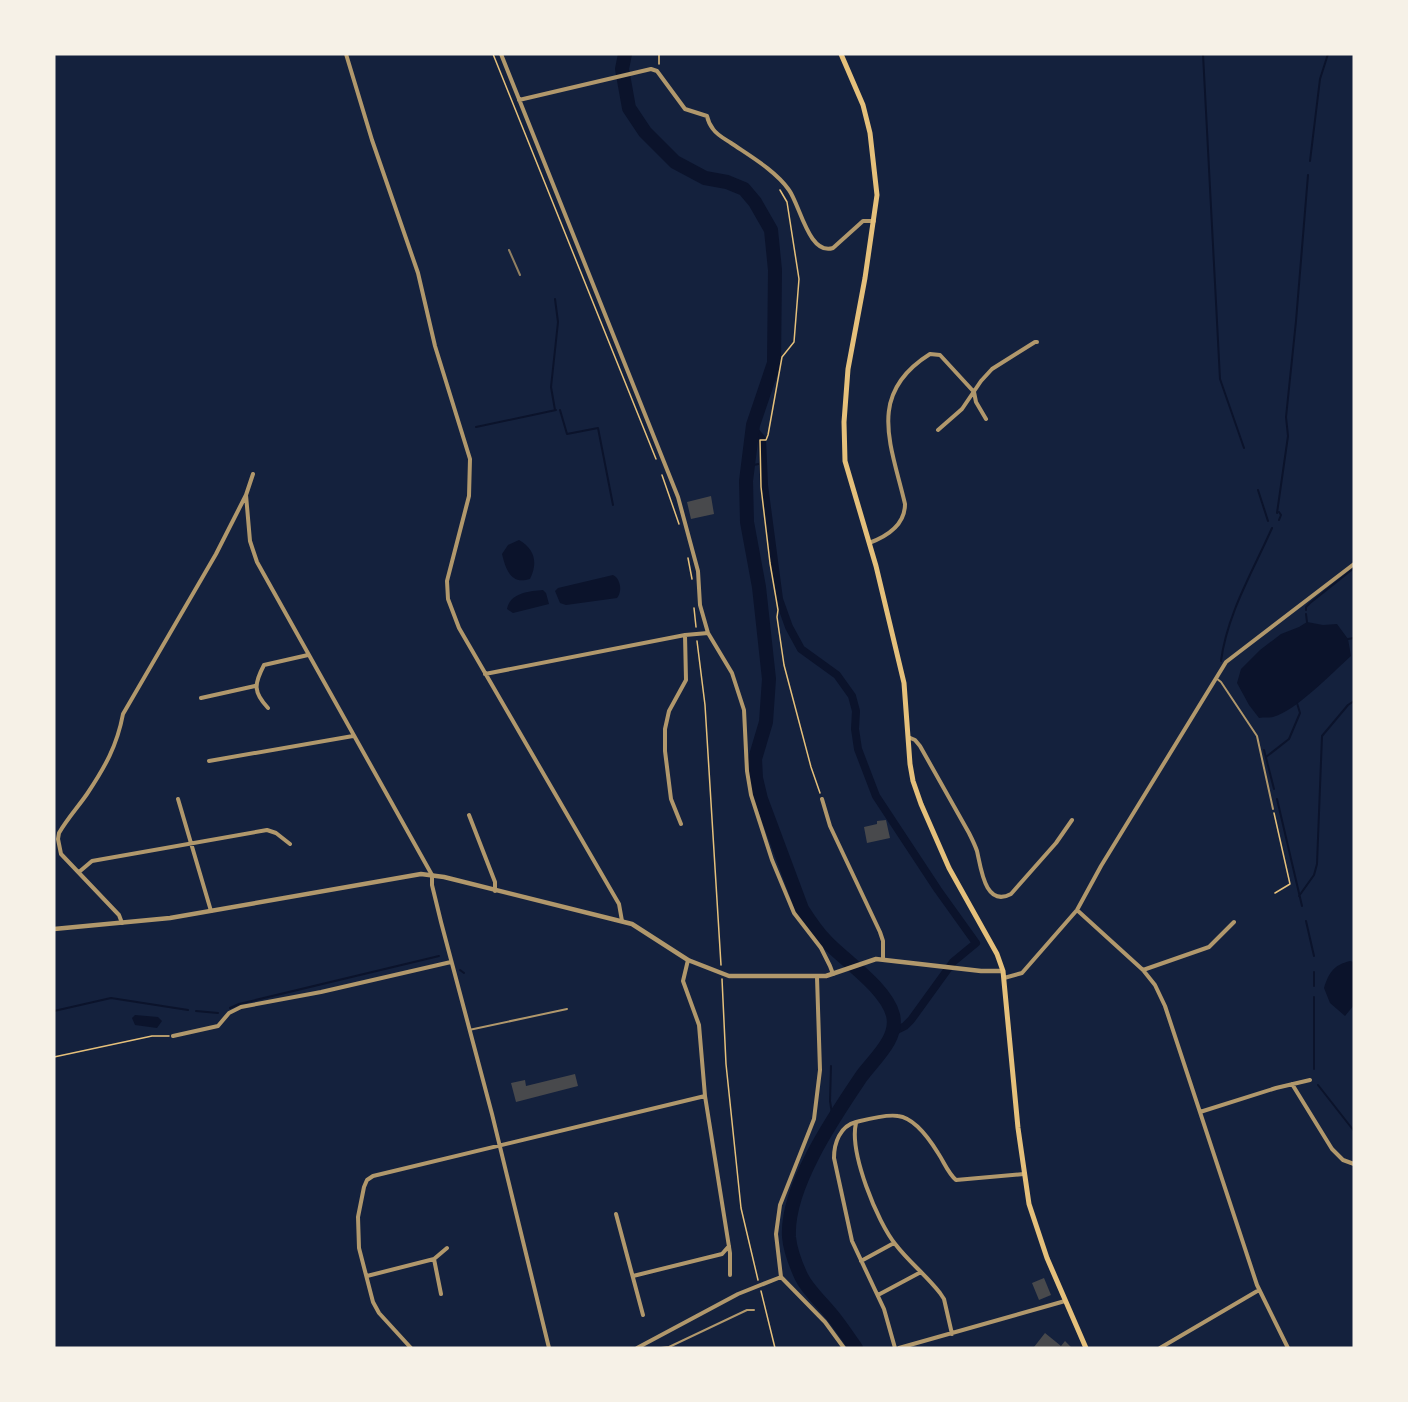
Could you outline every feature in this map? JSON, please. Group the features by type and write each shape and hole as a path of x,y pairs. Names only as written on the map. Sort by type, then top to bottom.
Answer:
{"main road":[{"path":"841,54 863,105 870,133 876,184 874,221 848,369 844,422 845,461 848,477 869,543 904,683 911,773 921,804 945,860 997,954 1003,971 1018,1128 1033,1217 1065,1301 1086,1348"}],"street":[{"path":"346,54 372,140 418,273 435,346 470,459 469,496 447,581 448,599 459,628 619,904 622,921"},
{"path":"501,54 678,497 698,571 700,605 708,633 732,673 739,690 744,710 747,771 751,795 772,861 794,913 820,948 833,974"},
{"path":"519,99 651,69 657,71 685,109 706,116 713,131 775,175 786,186 794,198 811,237 820,248 833,248 863,220 874,221"},
{"path":"938,430 962,409 981,381 1000,363 1037,342"},
{"path":"869,543 888,533 900,523 905,513 888,430 890,402 898,383 926,356 934,353 945,359 974,392 976,402 986,419"},
{"path":"123,923 119,915 61,854 59,832 108,759 118,737 123,714 216,554 246,495 252,474"},
{"path":"246,495 252,552 432,875 432,885 451,962 500,1146 549,1348"},
{"path":"1004,978 1022,973 1077,910 1101,866 1226,662 1354,564"},
{"path":"485,674 685,635 708,633"},
{"path":"681,824 671,799 665,751 665,729 669,711 686,680 685,635"},
{"path":"268,708 255,686 264,665 308,655"},
{"path":"201,698 255,686"},
{"path":"209,761 353,736"},
{"path":"908,737 920,746 969,833 985,883 992,895 1004,898 1011,894 1056,843 1072,820"},
{"path":"178,799 211,911"},
{"path":"822,800 830,826 880,932 883,941 883,959"},
{"path":"470,815 495,882 495,891"},
{"path":"79,872 92,861 267,830 276,833 290,844"},
{"path":"54,929 106,925 211,911 422,874 622,921 638,927 688,960 722,974 817,977 883,959 954,968 1003,971"},
{"path":"1077,910 1143,970 1155,985 1165,1006 1259,1290 1288,1348"},
{"path":"1143,970 1209,947 1234,922"},
{"path":"688,960 682,981 699,1025 705,1096 729,1245 730,1275"},
{"path":"173,1036 218,1026 229,1014 242,1007 321,992 451,962"},
{"path":"817,977 820,1070 814,1119 780,1205 777,1234 781,1276 825,1322 844,1348"},
{"path":"1200,1112 1310,1080"},
{"path":"1292,1084 1332,1149 1343,1160 1354,1164"},
{"path":"411,1348 379,1313 373,1302 359,1248 358,1232 358,1217 367,1180 373,1176 705,1096"},
{"path":"1024,1174 956,1180 930,1141 905,1118 895,1116 856,1122 846,1127 840,1133 834,1149 852,1241 878,1295 897,1348 909,1347 1065,1301"},
{"path":"856,1122 855,1146 877,1213 894,1243 944,1299 952,1334"},
{"path":"616,1214 643,1315"},
{"path":"861,1261 894,1243"},
{"path":"633,1276 722,1254 729,1245"},
{"path":"367,1276 434,1259 447,1248"},
{"path":"434,1259 441,1294"},
{"path":"878,1295 921,1272"},
{"path":"637,1348 738,1294 781,1276"},
{"path":"1160,1348 1259,1290"}],"lane":[{"path":"1216,678 1254,730 1273,809"},
{"path":"469,1030 567,1009"},
{"path":"661,1348 669,1347 747,1310 753,1310"},
{"path":"645,1345 650,1348"}],"path":[{"path":"493,54 658,465"},
{"path":"657,71 659,54"},
{"path":"779,186 787,202 799,279 794,342 782,357 768,435 765,440 760,440 760,488 784,665 822,800"},
{"path":"663,476 680,527"},
{"path":"686,549 693,582"},
{"path":"694,606 696,634"},
{"path":"697,644 705,705 726,1064 741,1208 758,1279"},
{"path":"1273,809 1290,884 1275,893"},
{"path":"54,1057 152,1036 173,1036"},
{"path":"763,1297 775,1348"}],"water":[{"path":"519,540 529,548 534,557 530,579 514,578 505,566 502,554 508,545"},
{"path":"613,575 620,585 617,598 566,605 560,603 555,591 558,588"},
{"path":"543,590 549,604 513,613 507,609 516,596"},
{"path":"1307,622 1323,625 1337,624 1348,639 1351,656 1292,707 1273,717 1259,718 1237,683 1241,669 1281,634"},
{"path":"1350,961 1354,962 1354,1005 1345,1016 1330,1003 1324,988 1333,970"},
{"path":"135,1015 158,1017 162,1021 157,1028 135,1025 132,1018"}],"building":[{"path":"711,496 714,514 691,519 687,502"},
{"path":"886,820 890,838 867,843 864,827"},
{"path":"575,1074 578,1086 516,1102 511,1083 525,1080 526,1086"},
{"path":"1044,1278 1051,1295 1039,1300 1032,1283"},
{"path":"1045,1333 1061,1346 1065,1341 1072,1348 1035,1348"}],"waterway":[{"path":"625,54 622,69 629,108 645,132 675,162 705,178 727,182 744,189 755,202 771,230 775,270 774,363 753,425 746,481 747,522 759,587 769,679 766,722 755,759 756,778 761,799 802,909 813,926 834,949 874,985 889,1005 894,1024 889,1041 850,1093 814,1153 803,1175 790,1217 789,1237 801,1276 807,1287 856,1348"},
{"path":"1203,54 1220,379 1244,448"},
{"path":"1310,161 1320,79 1328,54"},
{"path":"1277,513 1288,436 1286,417 1308,175"},
{"path":"555,299 558,322 551,387 555,410"},
{"path":"476,427 556,410"},
{"path":"560,410 567,434 598,428 613,505"},
{"path":"754,430 762,439 764,485 779,599 789,627 801,649 837,675 852,696 856,711 855,729 858,749 876,796 976,943 953,962 911,1020 891,1033"},
{"path":"749,466 763,463"},
{"path":"1258,490 1268,521"},
{"path":"1279,512 1281,515 1279,520"},
{"path":"1221,661 1235,610 1272,528"},
{"path":"1306,610 1310,603 1354,568"},
{"path":"1306,614 1307,622"},
{"path":"1348,639 1354,638"},
{"path":"1299,896 1314,875 1317,864 1322,736 1354,701"},
{"path":"1266,757 1289,739 1300,713 1297,703"},
{"path":"1264,750 1274,789"},
{"path":"1277,799 1302,906"},
{"path":"1306,921 1314,956"},
{"path":"230,1008 439,956"},
{"path":"460,970 464,973"},
{"path":"1314,972 1314,986"},
{"path":"1314,997 1314,1069"},
{"path":"54,1011 111,998 188,1010"},
{"path":"196,1011 218,1013"},
{"path":"831,1066 830,1101 833,1120"},
{"path":"1318,1085 1354,1131"}],"railway":[{"path":"509,250 520,275"}]}
